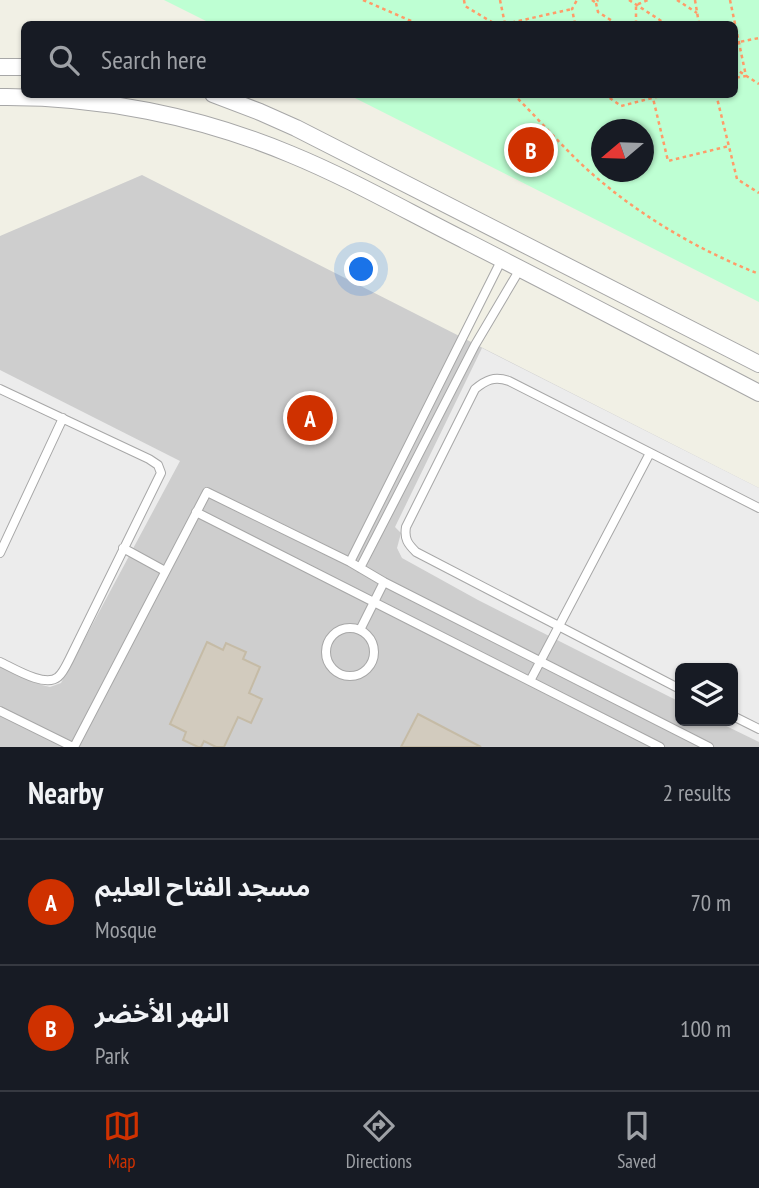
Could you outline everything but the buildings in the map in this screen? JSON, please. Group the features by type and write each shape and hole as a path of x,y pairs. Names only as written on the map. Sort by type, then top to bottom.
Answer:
{"street":[{"path":"0,67 21,67"},
{"path":"0,97 21,97"},
{"path":"47,98 118,106 176,117 255,141 321,167 759,393"},
{"path":"223,98 296,128 759,364"}],"lane":[{"path":"350,562 502,260"},
{"path":"360,568 475,345 520,269"},
{"path":"675,686 416,552 408,544 406,527 475,389 485,380 499,378 759,508"},
{"path":"0,389 158,465 161,472 58,677 50,681 40,680 0,662"},
{"path":"0,553 63,418"},
{"path":"530,681 650,453"},
{"path":"0,711 73,747 206,492 350,562 693,743 709,747"},
{"path":"196,512 660,747"},
{"path":"123,548 165,571"},
{"path":"360,629 384,582"},
{"path":"349,627 360,629 369,637 374,648 373,660 366,671 354,676 341,675 327,660 329,639 338,631 349,627"},
{"path":"738,718 759,729"}],"path":[{"path":"363,0 411,21"},
{"path":"464,0 465,6 490,21"},
{"path":"500,0 504,21"},
{"path":"574,21 572,9 577,0"},
{"path":"629,0 661,21"},
{"path":"636,5 648,0"},
{"path":"677,0 697,13"},
{"path":"695,0 698,21"},
{"path":"730,0 733,21"},
{"path":"596,1 598,12 612,21"},
{"path":"636,5 636,21"},
{"path":"518,21 572,9"},
{"path":"738,43 759,38"},
{"path":"738,47 746,76"},
{"path":"738,71 759,84"},
{"path":"738,77 746,76"},
{"path":"517,98 572,155 624,199 690,241 759,274"},
{"path":"610,98 621,106 646,98"},
{"path":"652,98 668,161 729,146"},
{"path":"717,98 737,179 759,193"}],"shaded area":[{"path":"142,175 759,488 759,747 0,747 0,236"},
{"path":"482,348 759,488 759,742 726,726 738,726 738,663 675,663 675,699 478,600 402,558 397,548 401,533 395,527"},
{"path":"0,370 180,461 61,683 50,687 0,665"}],"green space":[{"path":"164,0 759,0 759,302 355,98 738,98 738,21 206,21"}],"place":[{"name":"النهر الأخضر","path":"531,150"},
{"name":"مسجد الفتاح العليم","path":"310,418"}]}
